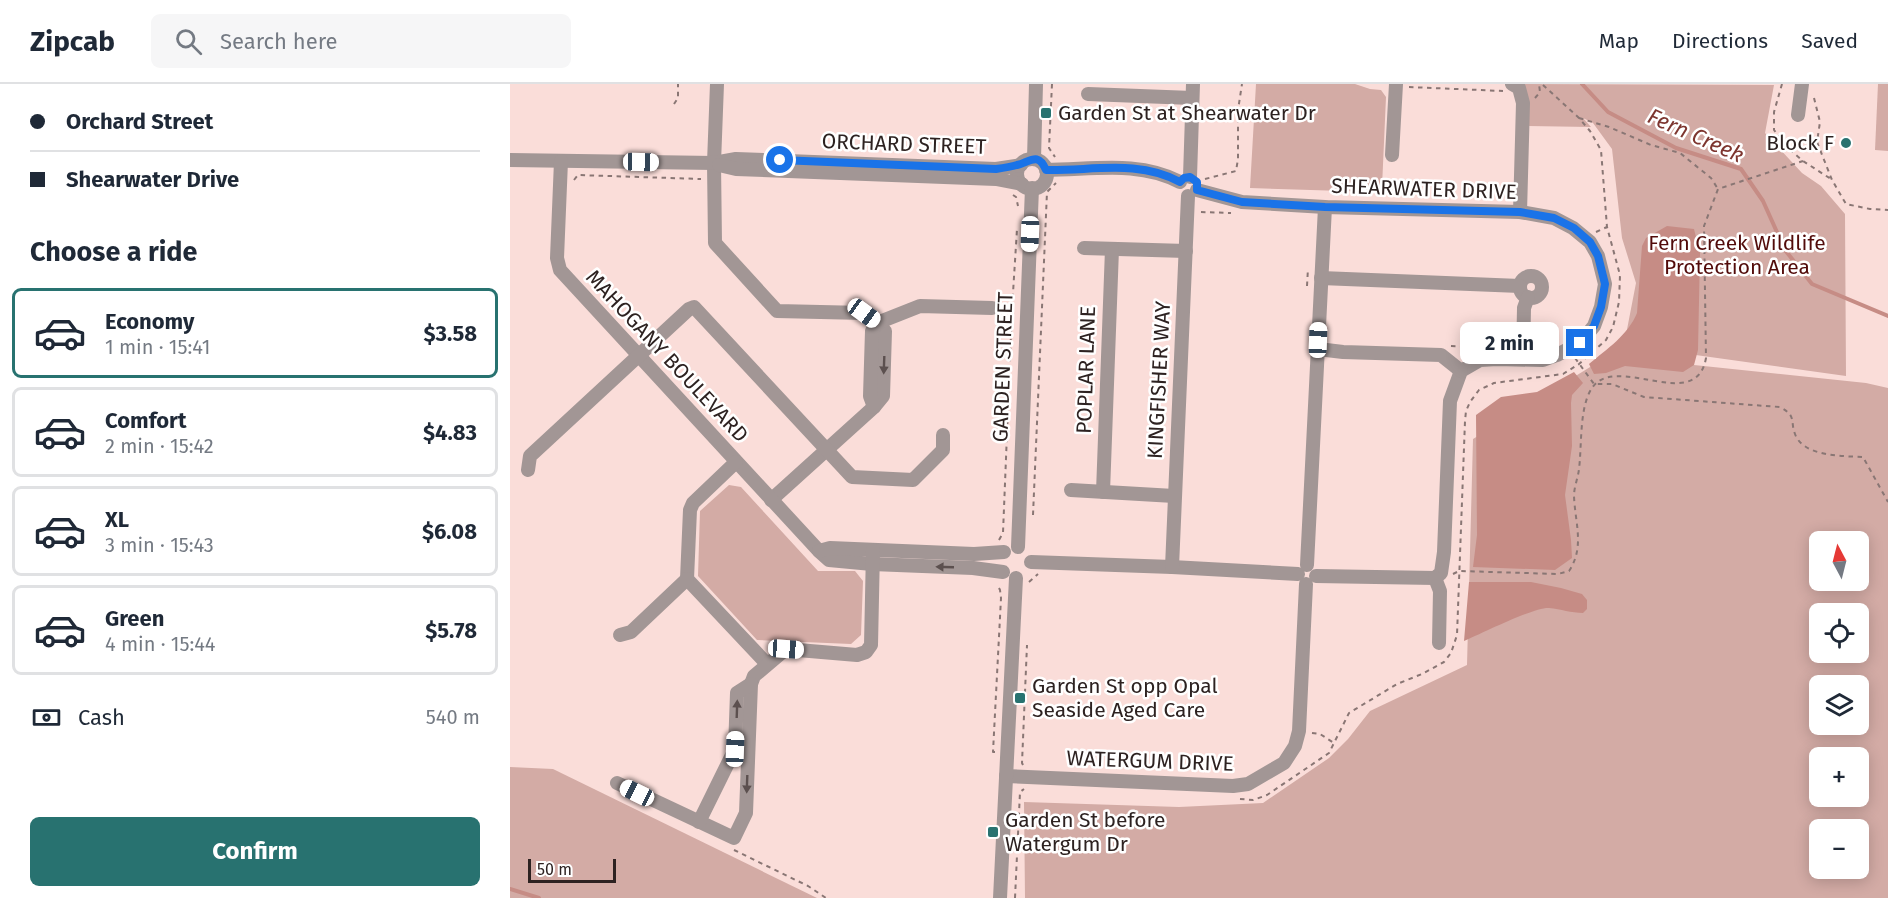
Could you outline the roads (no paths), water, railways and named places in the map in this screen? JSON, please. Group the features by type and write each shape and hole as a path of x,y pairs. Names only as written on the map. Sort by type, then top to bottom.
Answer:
{"street":[{"path":"717,84 714,163 715,243 777,311 864,313 877,323"},
{"path":"1027,162 1042,163 1051,170 1045,181 1038,187 1027,186 1018,176 1027,162 1036,84"},
{"path":"1798,115 1802,84"},
{"path":"1392,155 1396,85"},
{"path":"1510,89 1519,88 1523,103 1520,212"},
{"path":"1088,94 1120,89 1192,91"},
{"name":"KINGFISHER WAY","path":"1172,567 1190,185 1192,91"},
{"name":"ORCHARD STREET","path":"510,160 714,163 736,159 996,169 1027,162"},
{"name":"MAHOGANY BOULEVARD","path":"561,160 557,258 560,270 819,551 829,560 973,568 1004,577"},
{"name":"ORCHARD STREET","path":"714,163 736,169 996,178 1027,186"},
{"name":"SHEARWATER DRIVE","path":"1051,170 1141,169 1158,172 1242,202 1325,207 1520,212 1554,218 1574,228 1590,242 1598,256 1605,284 1601,307 1594,326 1580,343 1543,360 1497,358 1480,360 1461,370"},
{"name":"GARDEN STREET","path":"1004,577 1000,560 1011,549 1027,186"},
{"name":"WATERGUM DRIVE","path":"1006,776 1233,786 1248,784 1284,763 1295,746 1299,730 1325,207"},
{"path":"1084,248 1186,251"},
{"name":"POPLAR LANE","path":"1103,492 1112,249"},
{"path":"1321,278 1524,292 1523,359"},
{"path":"771,500 874,407 870,396 872,331 877,323 920,306 992,308"},
{"path":"528,470 530,456 689,309 694,307 852,477 913,480 943,450 943,435"},
{"path":"1000,898 1006,776 1004,577 1027,573 1035,568 1172,567 1307,575 1435,578 1441,573 1444,552 1450,401 1461,370 1441,356 1318,349"},
{"path":"620,635 631,632 687,579 690,510 693,503 736,462"},
{"path":"1071,490 1174,496"},
{"path":"819,551 830,548 985,554 1011,549 1026,551 1035,568"},
{"path":"699,822 735,749 737,693 786,649 857,655 866,652 871,645 873,550"},
{"path":"1435,578 1440,591 1439,643"},
{"path":"687,579 767,664"},
{"path":"617,783 734,838 746,813 752,680"}],"waterway":[{"name":"Fern Creek","path":"1582,84 1608,112 1676,148 1741,169 1763,201 1785,250 1812,284 1888,316"},
{"path":"510,889 539,898"}],"place":[{"name":"Garden St at Shearwater Dr","path":"1046,113"},
{"name":"Block F","path":"1846,143"},
{"name":"Garden St opp Opal Seaside Aged Care","path":"1020,698"},
{"name":"Garden St before Watergum Dr","path":"993,832"}],"park label":[{"name":"Fern Creek Wildlife Protection Area","path":"1737,255"}]}
